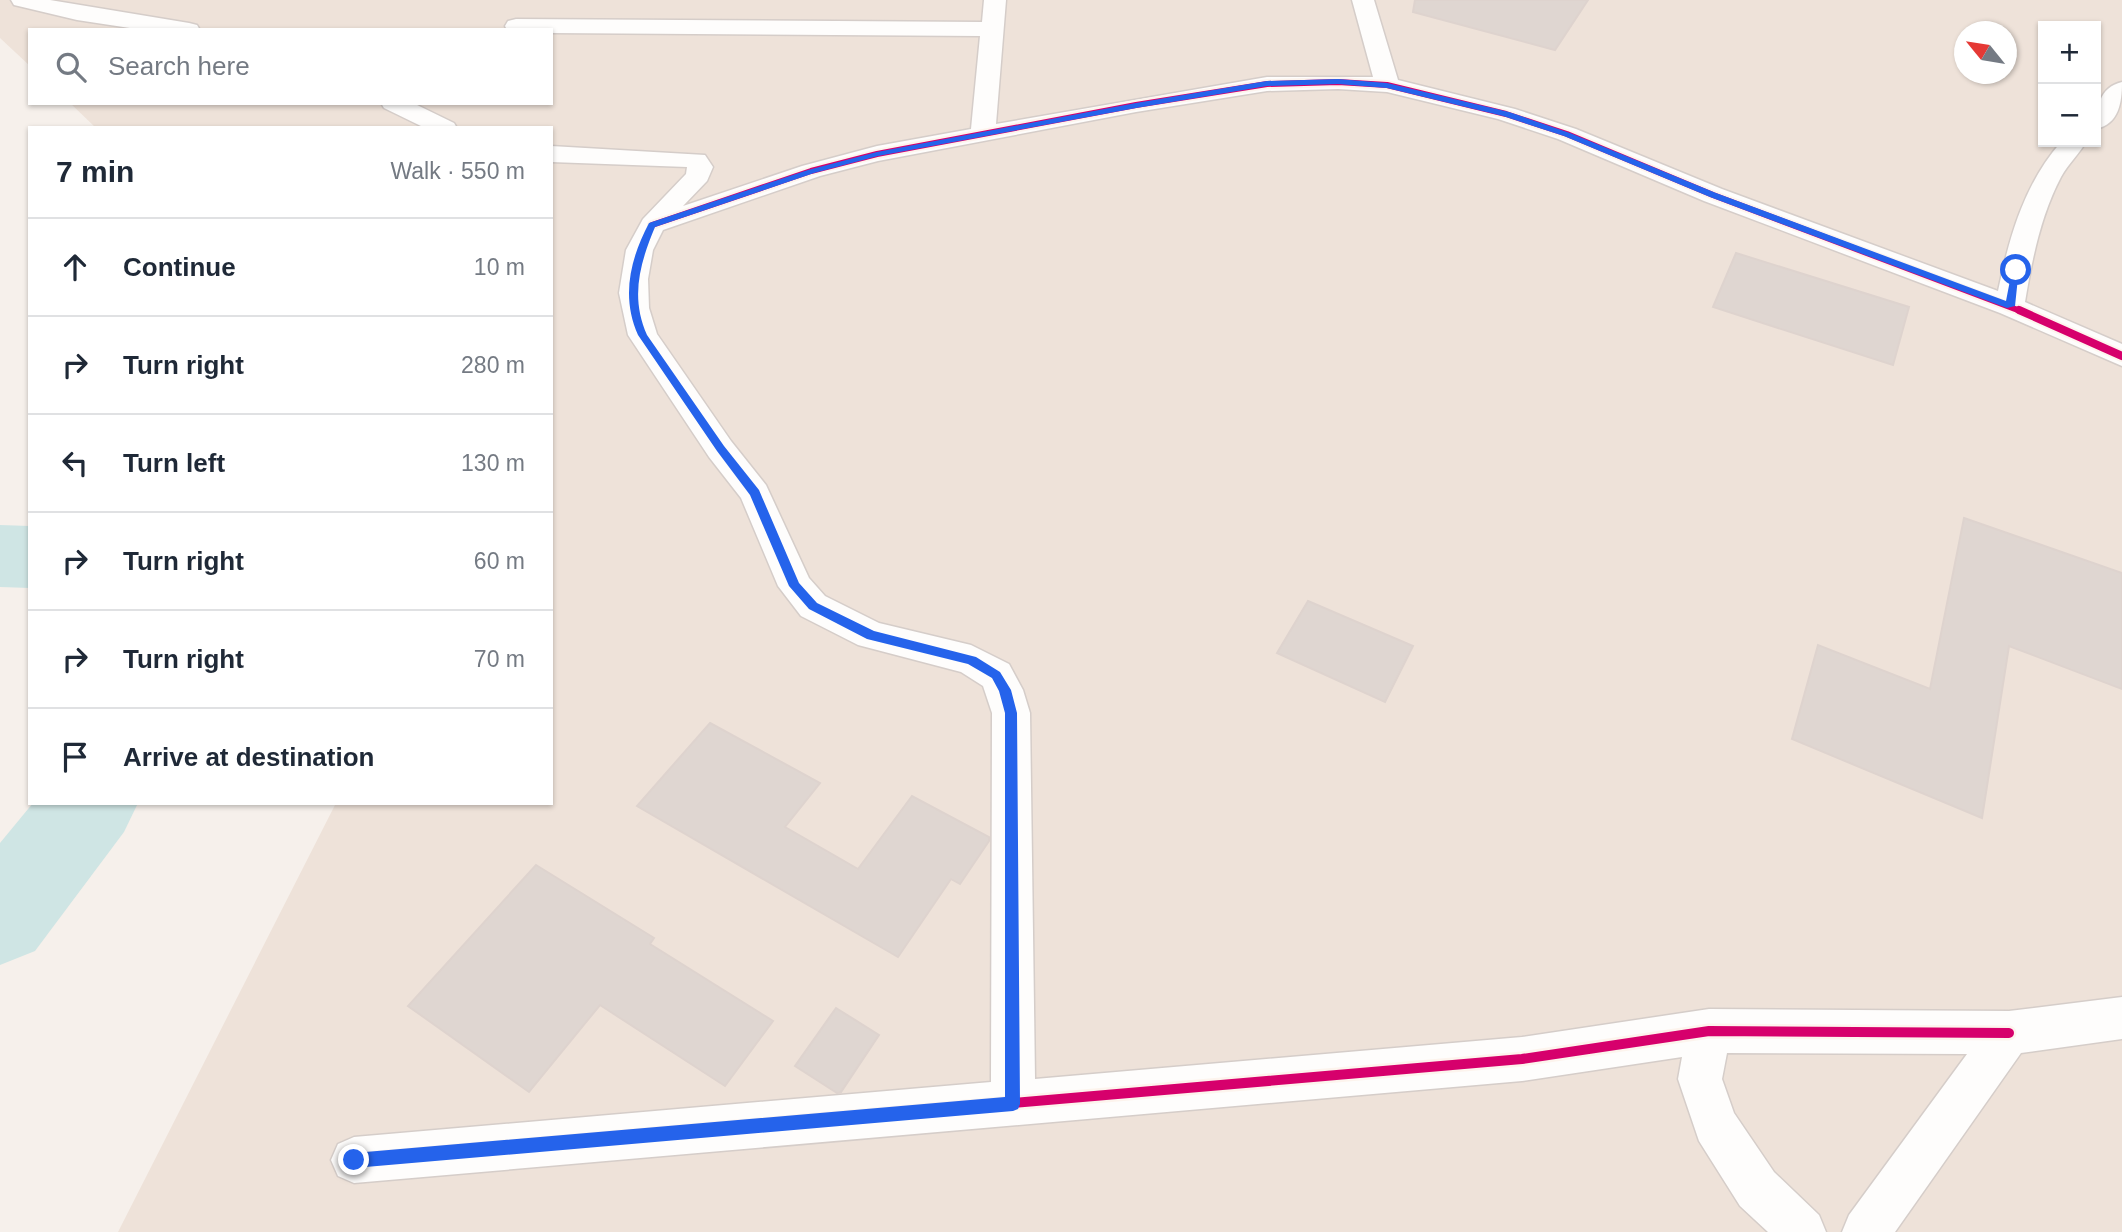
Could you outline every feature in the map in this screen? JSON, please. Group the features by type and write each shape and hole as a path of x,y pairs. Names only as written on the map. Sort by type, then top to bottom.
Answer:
{"street":[{"path":"22,0 77,13 176,28"},
{"path":"983,134 995,0"},
{"path":"1363,0 1387,85"},
{"path":"516,26 992,29"},
{"path":"652,225 811,172 877,154 1267,84 1338,82 1387,85 1506,114 1567,134 1713,195 2010,306 2122,356"},
{"path":"2101,116 2122,89"},
{"path":"397,105 441,126"},
{"path":"2010,306 2016,270 2038,197 2051,168 2070,147"},
{"path":"553,154 695,160 700,167 698,176 652,225 638,257 632,286 637,323 643,335 712,437 755,493 794,586 813,606 871,635 971,660 996,675 1005,690 1011,713 1013,1104"},
{"path":"354,1160 1522,1059 1709,1031 2009,1033 2122,1018"},
{"path":"1709,1031 1700,1079 1715,1125 1757,1189 1802,1232"},
{"path":"1866,1232 2009,1033"}],"shaded area":[{"path":"0,0 2122,0 2122,1232 118,1232 335,805 553,805 553,126 94,126 72,105 553,105 553,28 28,28 28,64 0,38"}],"building":[{"path":"1415,0 1588,0 1555,50 1413,12"},
{"path":"1736,253 1909,307 1893,365 1713,307"},
{"path":"1964,518 2122,573 2122,689 2009,646 1982,818 1792,739 1818,645 1930,689"},
{"path":"1308,601 1413,646 1385,702 1277,653"},
{"path":"710,723 820,783 785,827 858,869 912,796 989,837 989,841 960,884 951,879 898,957 637,806"},
{"path":"536,865 654,938 650,944 773,1021 725,1086 600,1005 529,1092 408,1006"},
{"path":"836,1008 879,1035 841,1092 837,1093 795,1066"}],"waterway":[{"path":"0,556 28,557"},
{"path":"0,918 89,805"}],"cycle path":[{"path":"652,225 811,171 877,154 1136,105 1267,84 1338,82 1387,85 1506,114 1567,134 1713,195 2010,306 2122,356"},
{"path":"354,1160 1522,1059 1709,1031 2009,1033"}],"route":[{"path":"354,1160 1013,1104 1011,713 1005,690 996,675 971,660 871,635 838,621 813,606 794,586 755,493 720,449 637,323 632,286 638,257 652,225 811,172 877,154 1136,105 1267,84 1338,82 1387,85 1506,114 1567,134 1713,195 2010,306 2016,270"}]}
